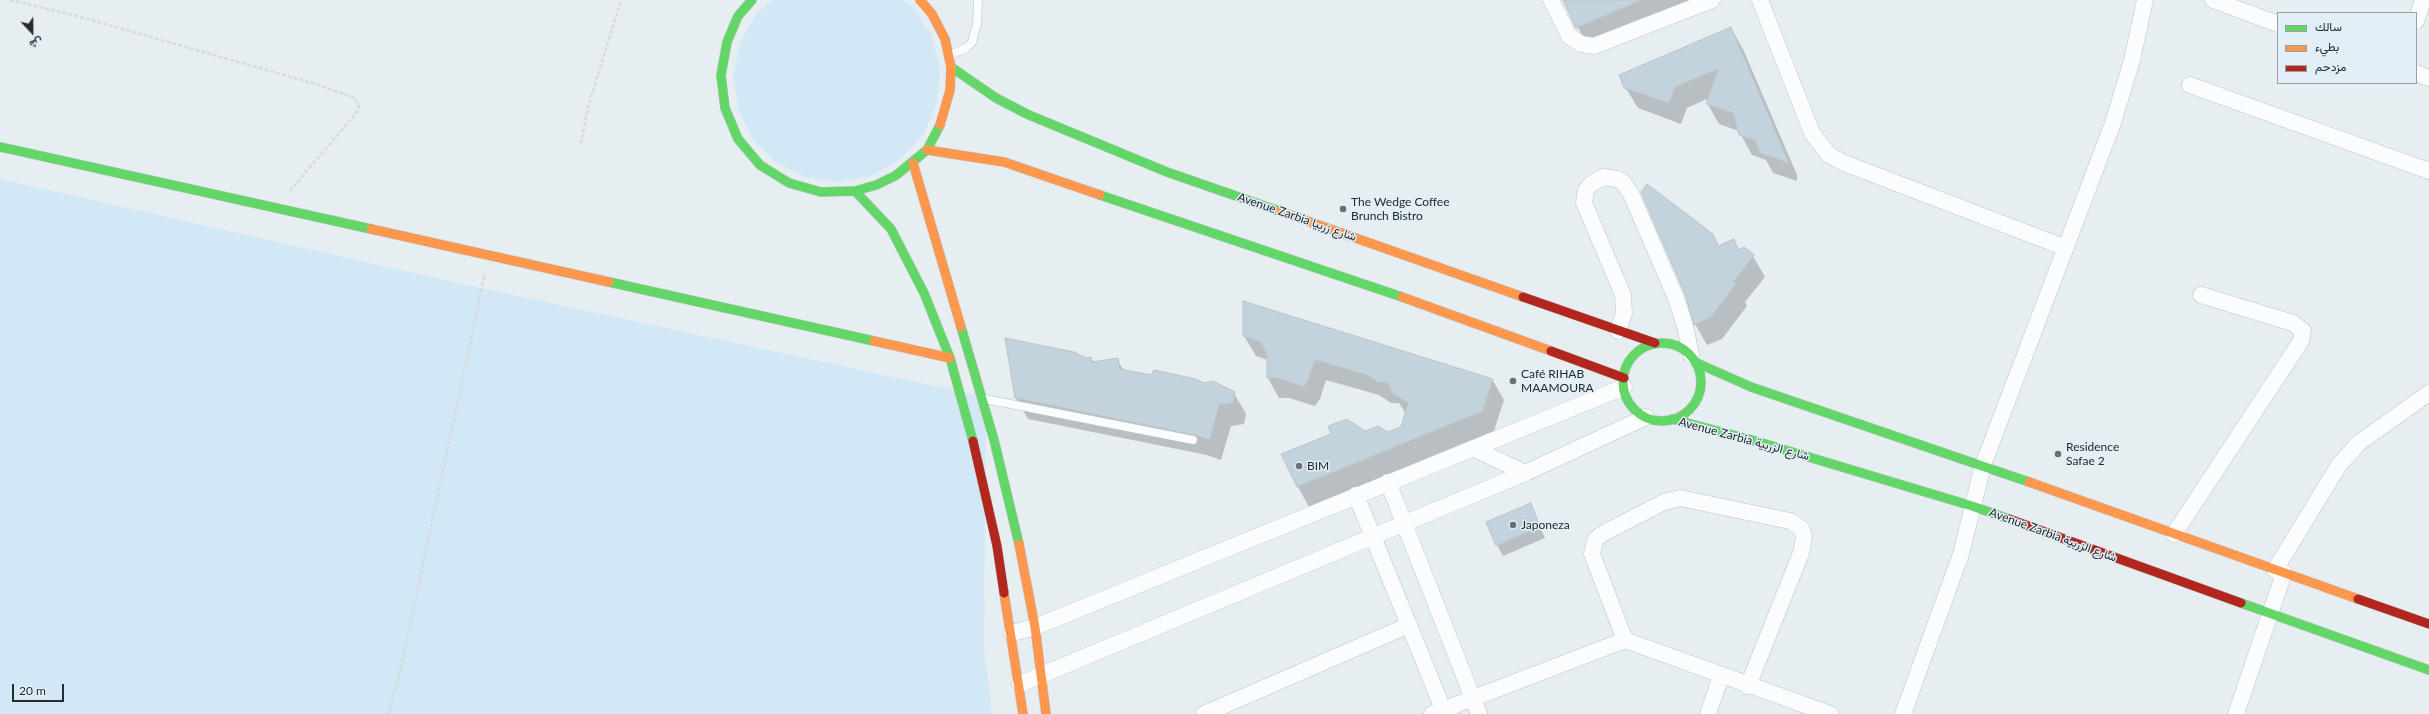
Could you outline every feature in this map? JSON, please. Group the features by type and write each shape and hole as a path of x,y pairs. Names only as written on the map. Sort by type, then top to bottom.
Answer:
{"main road":[{"path":"752,0 738,16 727,42 721,75 725,108 738,139 760,165 789,183 821,192 855,191 882,182 913,163 927,150 946,113 950,90 951,67 945,39 932,14 920,0"},
{"name":"Avenue Zarbia شارع زربيا","path":"951,67 996,98 1060,130 1167,172 1655,344"},
{"path":"0,147 950,358"},
{"path":"927,150 1004,162 1429,306 1624,383"},
{"path":"913,163 982,398 1016,526 1036,627 1046,714"},
{"path":"855,191 891,229 924,293 950,358 969,423 992,523 1012,633 1023,714"},
{"path":"1694,359 1701,374 1698,397 1683,415 1672,419 1659,420 1646,417 1636,410 1628,400 1624,383 1627,366 1633,356 1643,348 1655,344 1674,345 1694,359 1750,387 1983,465 2429,624"},
{"name":"Avenue Zarbia شارع الزربية","path":"1672,419 1752,440 1972,506 2429,670"}],"street":[{"path":"1551,0 1568,36 1582,44 1594,46 1712,0"},
{"path":"1760,0 1812,133 1816,141 1828,155 1844,163 2066,248"},
{"path":"1903,714 1961,554 1983,465 2115,116 2132,60 2145,0"},
{"path":"2213,0 2277,24"},
{"path":"2417,18 2423,0"},
{"path":"2417,73 2429,78"},
{"path":"2190,85 2429,171"},
{"path":"1618,330 1624,313 1622,295 1584,203 1586,190 1591,184 1603,177 1617,179 1623,182 1631,194 1679,305 1694,359"},
{"path":"2174,534 2301,341 2303,331 2293,323 2201,295"},
{"path":"1012,633 1036,627 1473,448 1624,383"},
{"path":"2236,714 2270,613 2280,571 2339,465 2360,442 2429,393"},
{"path":"1020,684 1525,473 1646,417"},
{"path":"1473,448 1525,473"},
{"path":"1388,482 1479,714"},
{"path":"1356,496 1409,625 1440,712 1472,697 1625,640 1748,686 1830,714"},
{"path":"1625,640 1592,554 1595,540 1602,534 1664,502 1680,498 1790,521 1802,530 1803,544 1748,686"},
{"path":"1204,714 1409,625"},
{"path":"1708,714 1721,676"}],"lane":[{"path":"949,55 966,48 972,42 976,34 978,0"},
{"path":"982,398 1193,440"}],"path":[{"path":"10,0 78,16 312,83 355,98 359,107 358,112 275,208"},
{"path":"581,144 588,107 620,0"},
{"path":"388,714 399,677 488,255"}],"shaded area":[{"path":"772,0 903,0 911,6 931,34 940,68 937,103 924,134 900,160 871,176 838,182 805,177 775,162 752,138 738,109 733,76 740,43 756,14"},
{"path":"0,179 458,283 986,397 984,650 992,714 0,714"}],"building":[{"path":"1563,0 1642,0 1576,28"},
{"path":"1731,27 1789,163 1760,153 1755,140 1739,135 1733,113 1706,104 1718,69 1675,87 1669,103 1624,88 1619,75"},
{"path":"1647,184 1713,234 1718,246 1734,239 1738,250 1744,247 1754,255 1734,281 1736,284 1710,318 1694,325 1685,294 1641,192"},
{"path":"1243,301 1493,379 1483,411 1297,487 1281,454 1331,434 1328,426 1347,419 1365,431 1378,426 1388,432 1401,427 1408,403 1392,393 1388,383 1379,383 1367,375 1315,360 1309,378 1304,387 1277,378 1267,378 1267,355 1261,342 1243,336"},
{"path":"1005,338 1074,352 1086,358 1091,357 1092,362 1118,358 1120,369 1151,375 1154,370 1196,379 1204,383 1213,381 1235,392 1233,403 1219,405 1210,440 1194,435 1015,398"},
{"name":"Japoneza","path":"1531,503 1540,527 1496,546 1486,522"}],"traffic: fast":[{"path":"752,0 738,16 727,42 721,75 725,108 738,139 760,165 789,183 821,192 855,191 876,185 895,176 927,150 940,125"},
{"path":"951,67 996,98 1029,115 1167,172 1279,211"},
{"path":"0,147 371,229"},
{"path":"855,191 891,229 924,293 950,358 973,441"},
{"path":"1100,195 1402,297"},
{"path":"609,282 874,341"},
{"path":"961,327 994,440 1019,544"},
{"path":"1662,343 1677,346 1684,350 1694,360 1698,367 1701,382 1698,397 1694,404 1684,414 1677,418 1662,421 1647,418 1640,414 1630,404 1626,397 1623,382 1626,367 1630,360 1640,350 1647,346 1662,343"},
{"path":"1697,363 1751,387 2029,482"},
{"path":"1672,419 1752,440 1972,506 2009,519"},
{"path":"2241,603 2429,670"}],"traffic: slow":[{"path":"920,0 932,14 945,39 951,67 950,90 940,125"},
{"path":"927,150 1004,162 1100,195"},
{"path":"913,163 961,327"},
{"path":"1279,211 1523,297"},
{"path":"371,229 609,282"},
{"path":"1402,297 1551,351"},
{"path":"874,341 950,358"},
{"path":"2029,482 2358,599"},
{"path":"1019,544 1035,627 1046,714"},
{"path":"1004,593 1023,714"}],"traffic: jam":[{"path":"1523,297 1655,343"},
{"path":"1551,351 1624,378"},
{"path":"973,441 997,546 1004,593"},
{"path":"2009,519 2241,603"},
{"path":"2358,599 2429,624"}],"place":[{"name":"The Wedge Coffee Brunch Bistro","path":"1343,209"},
{"name":"Café RIHAB MAAMOURA","path":"1513,381"},
{"name":"Residence Safae 2","path":"2058,454"},
{"name":"BIM","path":"1299,466"},
{"name":"Japoneza","path":"1513,525"}]}
